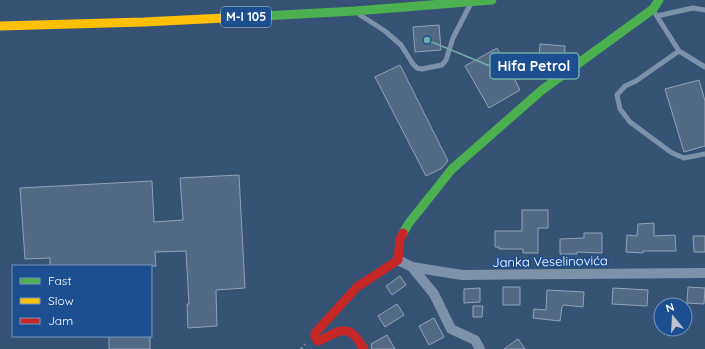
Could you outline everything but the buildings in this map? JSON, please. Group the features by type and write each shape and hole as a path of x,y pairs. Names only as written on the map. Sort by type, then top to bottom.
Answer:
{"street":[{"name":"M-I 105","path":"0,26 144,22 354,11 492,0"},
{"path":"364,349 354,334 350,331 336,332 318,341 315,333 357,287 398,260 400,239 409,223 452,169 542,90 655,13 659,0"},
{"name":"Janka Veselinovića","path":"398,260 412,267 462,275 705,273"},
{"path":"412,267 434,294 451,329 475,340 480,349"}],"lane":[{"path":"354,11 385,31 401,45 413,64 417,68 422,69 442,65 446,60 453,38 471,2"},
{"path":"705,10 693,8 655,13 679,51 705,67"},
{"path":"679,51 636,81 625,86 618,95 620,109 630,122 672,153 684,158 705,154"}],"traffic: fast":[{"path":"224,18 355,11 492,0"},
{"path":"403,233 409,223 452,169 542,90 653,9 659,0"}],"traffic: slow":[{"path":"0,26 224,18"}],"traffic: jam":[{"path":"364,349 355,336 348,331 339,332 318,341 315,337 315,333 357,287 398,260 400,239 403,233"}],"place":[{"name":"Hifa Petrol","path":"427,40"}]}
